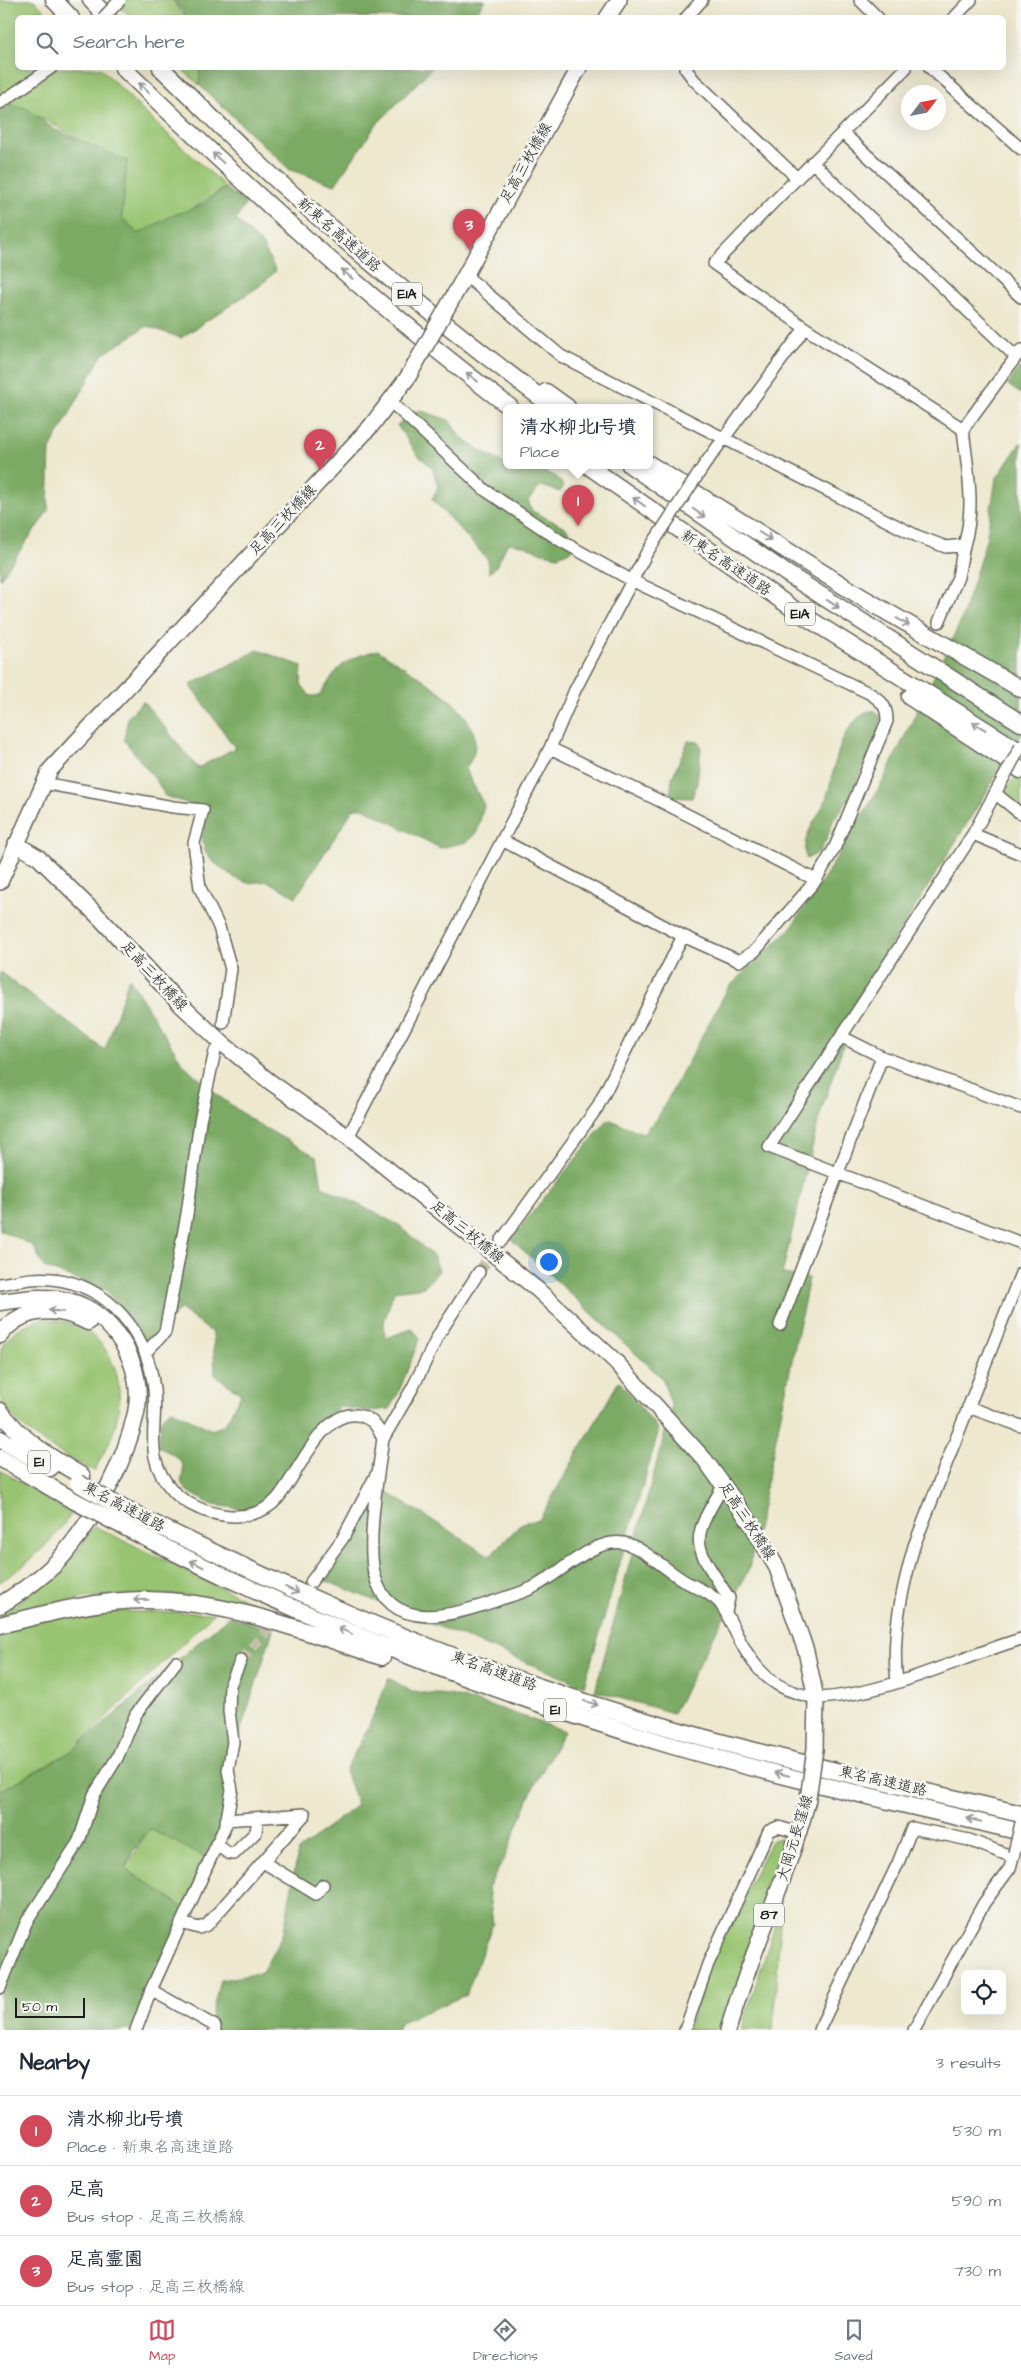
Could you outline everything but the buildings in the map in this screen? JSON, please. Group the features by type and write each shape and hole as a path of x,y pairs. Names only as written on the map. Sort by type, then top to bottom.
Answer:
{"highway":[{"path":"54,0 68,15"},
{"path":"91,0 105,15"},
{"name":"新東名高速道路","path":"125,70 253,191 412,330 506,404"},
{"name":"新東名高速道路","path":"163,70 268,172 413,299 549,404"},
{"path":"413,299 563,404"},
{"path":"653,467 863,598 1021,689"},
{"name":"新東名高速道路","path":"593,469 798,612 1021,752"},
{"name":"新東名高速道路","path":"636,469 786,573 1021,723"},
{"path":"678,530 746,585 1021,770"},
{"path":"0,1302 40,1297 68,1301 92,1311 114,1331 130,1357 138,1385 136,1412 122,1457 91,1518 64,1555 24,1590 0,1605"},
{"path":"0,1335 12,1322 34,1312 54,1310 76,1315 98,1329 117,1352 126,1378 127,1392 125,1418 116,1443 80,1516 46,1558 0,1592"},
{"path":"0,1411 19,1434 80,1480"},
{"name":"東名高速道路","path":"0,1439 80,1480 120,1510 232,1581 309,1617 424,1664 547,1707 675,1746 1021,1832"},
{"name":"東名高速道路","path":"0,1458 69,1498 120,1510 270,1580 424,1645 538,1687 756,1752 1021,1814"},
{"path":"0,1625 62,1610 118,1601 177,1602 226,1608 322,1637 545,1713 618,1734 675,1746"}],"main road":[{"path":"609,15 619,0"},
{"name":"足高三枚橋線","path":"0,882 43,783 64,752 307,495 391,402 408,377 578,70"},
{"name":"足高三枚橋線","path":"16,844 38,857 101,919 180,1004 223,1044 269,1081 348,1137 538,1290 616,1362 681,1433 724,1485 752,1525 777,1568 806,1651 816,1698"},
{"name":"大岡元長窪線","path":"728,2030 799,1833 808,1799 815,1749 816,1698"}],"street":[{"path":"105,15 120,0"},
{"path":"689,15 702,0"},
{"path":"860,0 875,15"},
{"path":"957,15 971,0"},
{"path":"0,103 48,70"},
{"path":"687,70 694,80 796,177"},
{"path":"904,70 843,133 796,177 714,264 804,328 963,429"},
{"path":"932,70 1021,149"},
{"path":"843,133 1021,297"},
{"path":"812,162 1018,353 963,429 970,493 970,527 964,545 958,577 939,622"},
{"path":"463,279 561,356 918,536 946,547 964,545"},
{"path":"348,1137 550,748 575,690 631,580 705,464 804,328"},
{"path":"391,402 485,490 538,527 631,580 882,701 887,711 887,721 835,847 816,880 755,951 739,961 683,936 502,840"},
{"path":"1021,746 974,834 769,1147 1021,1242"},
{"path":"550,748 816,880"},
{"path":"43,783 173,807 203,810 194,844 200,888 219,927 232,969 223,1023"},
{"path":"997,791 1021,814"},
{"path":"974,834 1021,854"},
{"path":"501,1241 597,1108 683,936"},
{"path":"842,1037 882,1057 1021,1108"},
{"path":"146,1352 165,1332 187,1214 201,1114 215,1051"},
{"path":"780,1325 882,1057"},
{"path":"479,1272 439,1334 413,1387 383,1438 372,1547 374,1573 392,1605 402,1611 432,1616 459,1614 533,1588 596,1548 610,1543 624,1543 638,1548 666,1570 713,1597 726,1612 753,1665 764,1675 788,1690 816,1698 850,1694 897,1682 1021,1639"},
{"path":"897,1682 895,1668 898,1623 903,1587 914,1546 1021,1273"},
{"path":"0,1284 32,1278 54,1279 90,1290 106,1299 120,1313 146,1352 154,1392 152,1451 156,1467 162,1478 176,1494 209,1512 227,1516 244,1516 258,1512 276,1500 325,1428 339,1418 351,1414 366,1417 377,1425 383,1438"},
{"path":"968,1407 1021,1426"},
{"path":"311,1582 343,1538 379,1471"},
{"path":"724,1485 699,1530 698,1543 701,1555 729,1598 726,1612"},
{"path":"137,2030 151,1990 226,1820 232,1790 228,1770 233,1742 229,1710 230,1685 241,1660"},
{"path":"0,1988 26,1923 79,1841 94,1795 117,1758 136,1714 176,1662"},
{"path":"181,1923 199,1928 207,1925 305,1814 226,1820"},
{"path":"216,1844 228,1853 234,1854 256,1832 258,1818"},
{"path":"914,2030 984,1903 1010,1868 1021,1823"},
{"path":"685,2030 708,1964 769,1831 778,1827 799,1833"},
{"path":"819,2030 898,1863 912,1828 969,1840 1013,1855"},
{"path":"263,1862 316,1894 323,1885"},
{"path":"151,1990 215,2026 215,2030"}],"green space":[{"path":"0,0 34,0 49,15 15,15 15,70 103,70 146,114 226,187 196,207 138,234 121,223 126,170 49,122 0,100"},
{"path":"113,0 173,0 182,15 128,15"},
{"path":"174,0 485,0 474,15 184,15"},
{"path":"183,70 200,70 199,85"},
{"path":"200,70 430,70 376,125 335,185 290,170 199,85"},
{"path":"0,102 26,108 54,129 127,161 122,217 138,234 171,216 202,205 225,188 246,203 236,220 262,244 276,271 261,285 181,338 147,326 102,355 50,449 48,511 0,579"},
{"path":"1021,365 1021,394 1008,385"},
{"path":"419,410 449,420 461,437 479,450 503,463 503,469 533,469 555,476 564,486 560,492 541,486 528,500 532,511 565,527 577,541 572,550 558,556 542,553 524,545 508,543 497,564 489,573 488,560 432,499 438,487 433,469 416,453 397,425"},
{"path":"1021,442 1021,736 906,922 864,984 820,1114 782,1274 809,1278 749,1569 673,1713 595,1691 672,1406 662,1378 511,1239 608,1119 643,1133 658,1117 728,988 790,929 819,886 882,783 961,621 986,540 996,479"},
{"path":"258,650 302,666 301,684 310,696 319,696 342,665 356,657 378,650 449,699 464,715 473,732 474,750 465,769 484,805 477,832 467,842 440,848 363,808 354,808 296,897 267,881 248,883 235,878 212,861 205,852 202,838 208,810 165,796 158,783 124,740 128,717 143,701 198,768 235,748 190,685"},
{"path":"874,710 881,717 878,732 850,797 833,821 819,853 806,859 805,842 826,799 845,735 852,724"},
{"path":"688,741 699,742 701,747 697,783 692,798 670,797 672,778"},
{"path":"1016,776 1021,779 1021,809 1002,795"},
{"path":"0,972 105,1050 129,978 183,1064 216,1094 256,1123 317,1157 322,1186 399,1225 434,1257 439,1271 424,1287 394,1291 384,1322 385,1338 412,1329 420,1338 398,1394 389,1409 371,1411 340,1407 326,1420 275,1495 249,1510 213,1505 187,1491 181,1482 183,1474 182,1463 175,1456 158,1446 162,1417 172,1410 212,1430 225,1424 241,1394 215,1375 213,1333 180,1309 147,1344 106,1290 45,1268 32,1245 0,1230"},
{"path":"42,1319 63,1321 80,1328 95,1338 106,1350 114,1366 118,1383 119,1402 116,1423 109,1442 94,1471 54,1449 27,1430 15,1420 0,1396 0,1361 4,1345 13,1333"},
{"path":"619,1381 659,1430 584,1686 324,1580 382,1489 490,1556 522,1523 539,1520"},
{"path":"0,1470 72,1513 40,1551 21,1568 0,1582"},
{"path":"94,1526 263,1608 197,1597 153,1594 87,1598 0,1616 59,1572 79,1549"},
{"path":"85,1611 214,1613 72,1751 0,1791 0,1629"},
{"path":"229,1616 273,1630 228,1770 231,1791 209,1859 150,1829 133,1851 126,1869 187,1910 134,2030 0,2030 0,1791 72,1751"},
{"path":"389,1678 412,1692 450,1695 502,1709 564,1731 532,1790 504,1859 488,1888 493,1923 466,1995 401,2022 397,2030 216,2030 210,2021 220,1980 262,1973 284,1931 298,1851 357,1805 345,1770 367,1730"},
{"path":"149,1827 204,1855 187,1910 126,1869"},
{"path":"780,1838 787,1852 754,1930 729,2030 687,2030 707,1967 771,1841"},
{"path":"781,1908 773,2030 741,2030"}],"tunnel":[{"path":"479,1272 501,1241"},
{"path":"241,1660 293,1602"}],"place":[{"name":"足高霊園","path":"469,250"},
{"name":"足高","path":"320,470"},
{"name":"清水柳北1号墳","path":"578,526"}]}
